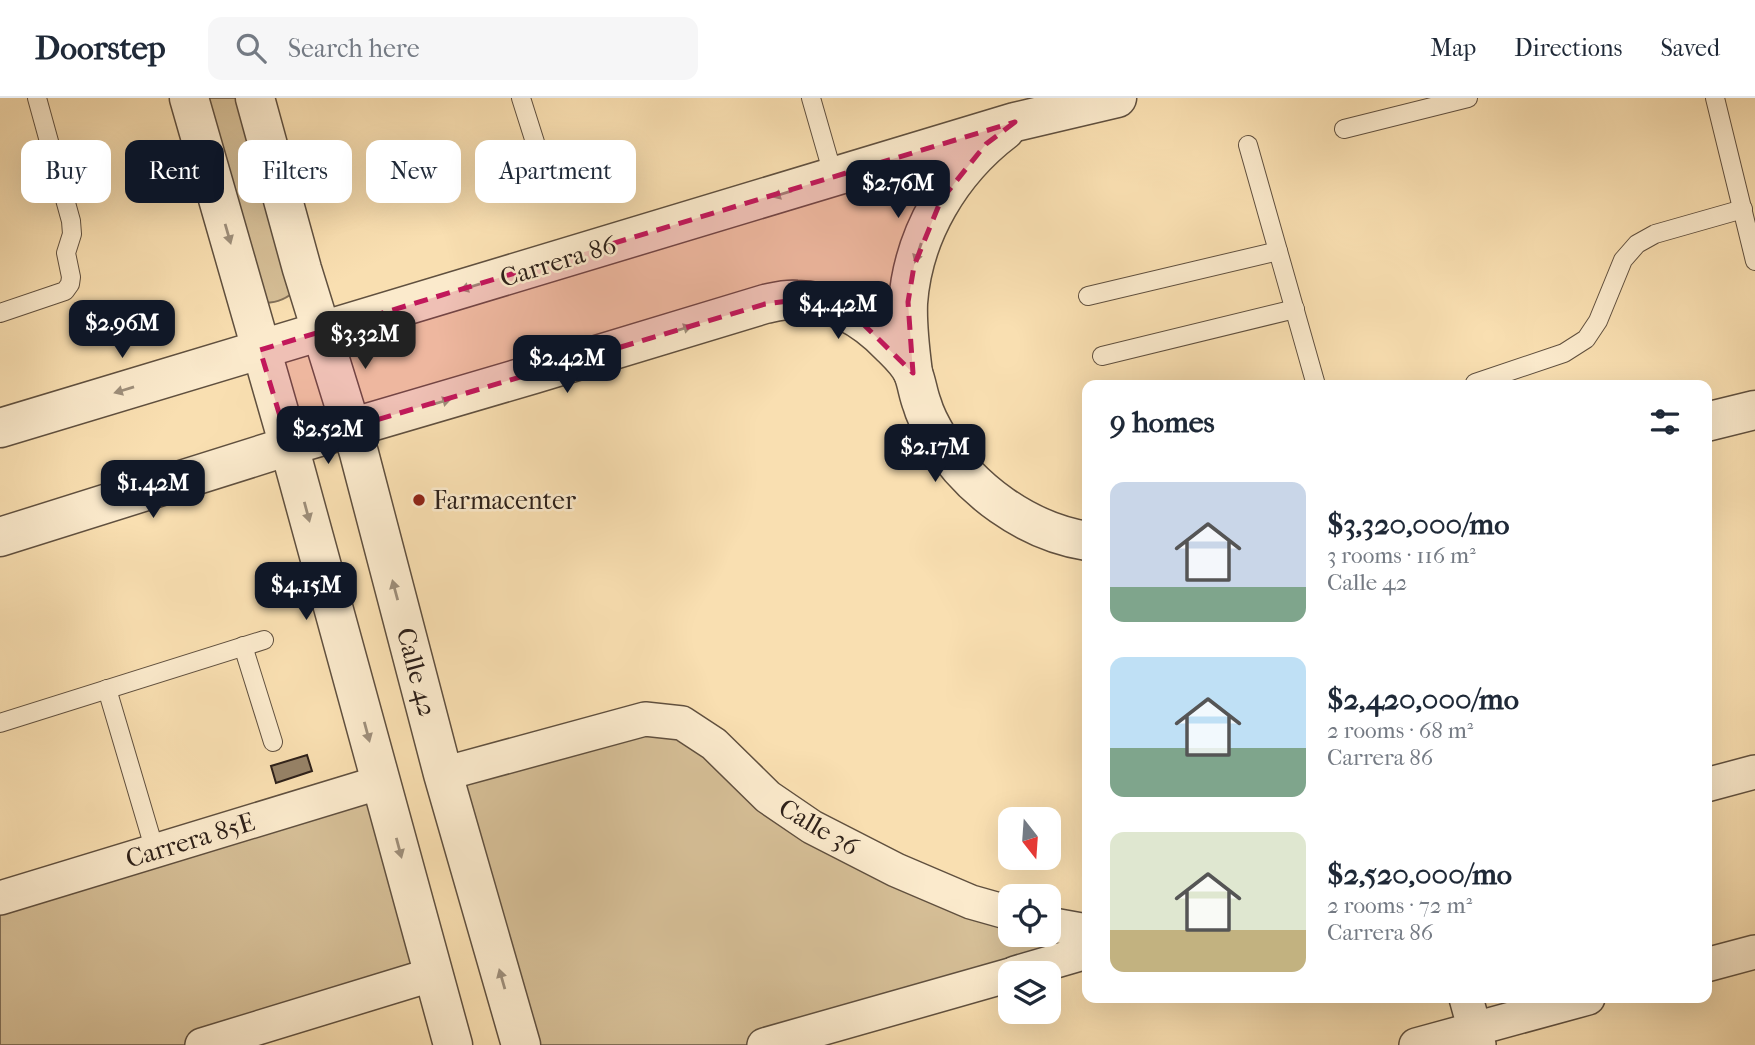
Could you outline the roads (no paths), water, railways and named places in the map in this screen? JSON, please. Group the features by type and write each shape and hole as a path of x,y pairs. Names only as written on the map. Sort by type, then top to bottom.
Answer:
{"street":[{"path":"189,98 289,446 453,1045"},
{"name":"Calle 42","path":"255,98 302,269 352,428 443,775 521,1045"},
{"name":"Carrera 86","path":"0,429 834,178 1026,113 1117,98"},
{"path":"1026,113 986,144 961,170 941,200 925,232 914,266 908,302 908,337 913,373 922,406 938,438 958,465 982,491 1011,511 1041,527 1082,540"},
{"path":"0,537 289,446 765,304 796,299 827,304 856,317 881,336 902,357 913,373"},
{"path":"1712,421 1755,410"},
{"name":"Calle 36","path":"443,775 645,719 682,723 714,744 768,797 812,827 895,870 971,902 998,910"},
{"path":"1712,783 1755,772"},
{"name":"Carrera 85E","path":"0,898 381,782"},
{"path":"1061,926 1082,930"},
{"path":"1712,963 1755,952"},
{"path":"1058,961 1082,954"},
{"path":"202,1045 434,974"},
{"path":"764,1045 998,978"},
{"path":"1416,1045 1473,1024 1566,1003"}],"lane":[{"path":"0,313 54,296 65,291 70,284 66,253 72,234 71,221 37,98"},
{"path":"521,98 534,140"},
{"path":"811,98 834,178"},
{"path":"1344,130 1468,98"},
{"path":"1715,98 1755,261"},
{"path":"1248,145 1315,380"},
{"path":"1484,380 1564,353 1586,339 1598,321 1623,260 1637,244 1655,234 1743,209"},
{"path":"1088,296 1278,251"},
{"path":"1102,356 1294,310"},
{"path":"0,723 264,640"},
{"path":"243,646 273,742"},
{"path":"107,689 155,851"}],"place":[{"name":"Farmacenter","path":"419,500"}]}
